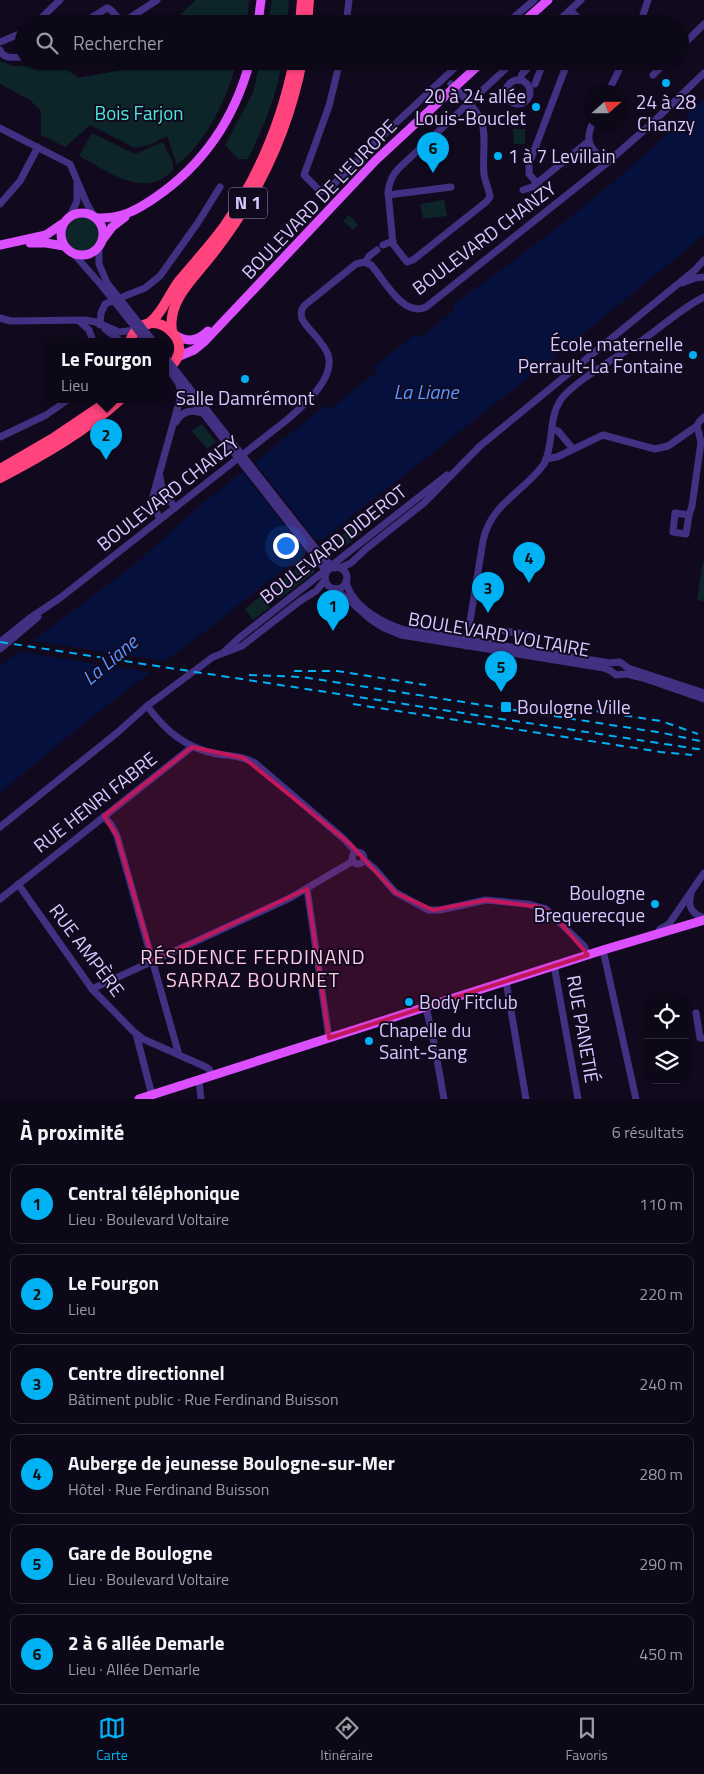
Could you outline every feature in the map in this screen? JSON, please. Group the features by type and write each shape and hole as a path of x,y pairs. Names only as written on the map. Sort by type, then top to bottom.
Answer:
{"highway":[{"path":"301,15 302,0"},
{"path":"308,15 309,0"},
{"name":"N 1","path":"148,324 157,316 177,284 216,236 248,188 278,120 292,70"},
{"name":"N 1","path":"173,333 172,314 180,296 239,217 267,168 288,114 300,70"},
{"path":"132,338 136,330 148,324 161,324 173,333 178,346 177,357 169,367"},
{"path":"0,469 55,437 104,403"},
{"path":"0,478 73,435 116,403"}],"main road":[{"path":"259,15 261,0"},
{"path":"531,15 548,0"},
{"path":"538,15 554,0"},
{"path":"0,250 37,242 64,246 73,253 86,255 93,252 112,227 178,181 211,146 234,105 247,70"},
{"name":"BOULEVARD DE L'EUROPE","path":"177,357 202,344 376,160 468,70"},
{"name":"BOULEVARD DE L'EUROPE","path":"173,333 183,340 192,341 207,332 373,158 453,85 472,70"},
{"path":"0,245 46,235 70,216 83,212 95,217 111,218 133,211"},
{"path":"95,217 102,228 101,243"},
{"path":"62,224 60,236 64,246"},
{"path":"139,1099 588,954 660,934 704,919"}],"street":[{"path":"44,15 60,0"},
{"path":"136,15 157,0"},
{"path":"347,15 349,0"},
{"path":"516,15 534,0"},
{"path":"565,15 581,0"},
{"path":"643,15 648,0"},
{"path":"96,15 107,8 111,9 115,15"},
{"path":"570,10 575,15"},
{"path":"689,39 704,24"},
{"path":"0,42 15,36"},
{"path":"0,50 7,57 15,57"},
{"path":"338,70 329,106 304,176 319,191 328,190 452,70"},
{"path":"453,85 468,103 479,116 482,124 484,172 490,195 486,202 411,262 407,262 396,249 393,241 388,196 389,185 396,171 468,103 504,70"},
{"path":"520,80 526,70"},
{"path":"535,84 540,70"},
{"path":"537,183 529,174 529,164 565,70"},
{"path":"612,85 619,70"},
{"path":"653,75 658,70"},
{"name":"BOULEVARD CHANZY","path":"44,611 292,416 308,400 318,388 328,370 329,358 326,351 301,318 304,305 356,264 366,262 372,265 402,304 410,308 423,308 606,164 704,74"},
{"path":"0,128 68,162 73,167 87,204 95,217"},
{"path":"590,130 588,135 589,142 606,164"},
{"path":"523,190 532,187 589,142"},
{"path":"0,204 13,192 24,175 38,146"},
{"path":"70,216 78,197 75,174"},
{"path":"100,325 101,312 105,304 145,288 160,276 199,221 220,186"},
{"path":"388,196 451,187"},
{"path":"0,198 13,192"},
{"path":"383,245 393,241"},
{"path":"101,243 99,264 104,284 144,338"},
{"path":"366,262 370,255 377,250"},
{"path":"73,253 104,284 150,338"},
{"path":"702,262 700,270 704,277"},
{"name":"BOULEVARD DIDEROT","path":"224,652 234,642 463,462 671,290 702,262"},
{"name":"BOULEVARD DIDEROT","path":"671,290 693,278 704,277"},
{"path":"467,644 487,525 495,513 538,472 546,459 557,406 568,392 688,306 704,297"},
{"path":"0,318 11,321 91,321 119,332 136,330"},
{"path":"79,321 89,330 92,338"},
{"path":"100,325 116,338"},
{"path":"169,362 324,559 344,572 346,578 342,587 333,588 326,578 321,564 169,370"},
{"path":"160,519 154,508 153,499 181,396 178,382"},
{"path":"0,437 46,415 63,403"},
{"path":"173,427 178,417 185,412 203,413"},
{"path":"546,459 555,458 603,435 660,449 668,446 697,426 704,417"},
{"path":"689,515 692,506 701,442 697,426"},
{"path":"552,429 558,431 573,449"},
{"name":"BOULEVARD DIDEROT","path":"337,568 348,565 431,497 463,462"},
{"path":"161,471 162,490 175,508"},
{"name":"BOULEVARD DIDEROT","path":"346,578 356,558"},
{"path":"326,578 329,571 337,568"},
{"name":"BOULEVARD DIDEROT","path":"0,827 118,732 147,706 211,658 242,646 320,587 326,578"},
{"name":"BOULEVARD VOLTAIRE","path":"346,578 349,591 370,612 387,623 413,633 611,670 615,675 622,674 647,679 704,698"},
{"name":"BOULEVARD DIDEROT","path":"310,595 333,588"},
{"name":"BOULEVARD VOLTAIRE","path":"333,588 343,594 365,616 390,631 413,638 614,663 620,662 704,693"},
{"path":"0,642 30,618 44,611"},
{"path":"0,649 44,611"},
{"path":"504,631 531,635 537,638"},
{"name":"BOULEVARD VOLTAIRE","path":"611,670 611,666 614,663"},
{"path":"622,674 624,665"},
{"path":"147,706 172,735 192,746 216,754 252,761 344,839 356,852 359,851 363,854 364,860 375,869 393,891 428,910 440,910 486,900 527,904 546,909 584,946 588,954"},
{"name":"RUE HENRI FABRE","path":"0,899 192,746"},
{"path":"104,816 117,836 180,1055"},
{"path":"353,861 352,856 356,852"},
{"path":"353,861 359,864 364,860"},
{"path":"92,989 307,889 353,861"},
{"path":"644,937 668,926 704,873"},
{"name":"RUE AMPÈRE","path":"18,884 92,989 136,1034 206,1067 212,1076"},
{"path":"695,887 690,898 690,905 694,913 704,919"},
{"path":"307,889 329,1038"},
{"path":"604,950 636,1099"},
{"name":"RUE PANETIÉ","path":"554,965 578,1099"},
{"path":"506,981 526,1099"},
{"path":"426,1007 444,1099"},
{"path":"696,1013 700,1038 704,1038"},
{"path":"136,1034 152,1095"},
{"path":"198,1080 201,1099"}],"highlighted area":[{"path":"192,747 244,758 349,843 396,893 433,910 486,900 540,907 553,914 588,955 329,1038 307,889 153,961 117,836 104,816"}],"green space":[{"path":"196,0 249,0 248,15 181,14"},
{"path":"272,0 289,0 288,15 270,15"},
{"name":"Bois Farjon","path":"0,61 15,66 15,70 68,70 78,78 122,70 234,70 215,118 198,143 177,165 167,136 149,145 135,148 90,125 65,147 41,135 41,111 30,100 0,84"},
{"path":"258,70 281,70 269,112 248,159 238,159 225,145 253,93"},
{"path":"513,129 525,129 525,144 514,144"},
{"path":"92,133 135,154 163,142 173,163 173,170 162,179 150,183 139,183 118,177 79,156"},
{"path":"444,200 447,216 423,219 420,204"},
{"path":"349,215 358,225 353,230 343,221"},
{"path":"82,217 94,222 99,234 94,246 82,251 70,246 65,234 70,222"},
{"path":"202,424 216,442 207,449 192,431"},
{"path":"356,524 362,533 344,547 337,539"},
{"path":"307,561 315,572 279,599 271,588"},
{"path":"704,562 704,601 697,600"},
{"path":"261,596 270,607 253,620 245,609"}],"water":[{"name":"La Liane","path":"704,99 704,235 552,359 208,629 102,709 0,793 0,666 136,563 201,505 325,406 329,410 377,372 374,367 416,334 420,338 455,310 452,305 582,208 645,155"}],"pier":[{"path":"253,460 313,537 323,542 304,556 302,547 241,470"},
{"path":"29,640 167,661 153,673 15,651"}],"railway":[{"path":"0,642 704,750"},
{"path":"294,671 337,671 426,685"},
{"path":"249,675 302,677 663,733 704,742"},
{"path":"353,704 661,752 692,755"},
{"path":"569,707 661,721 698,734"}],"place":[{"name":"24 à 28 Chanzy","path":"666,83"},
{"name":"20 à 24 allée Louis-Bouclet","path":"536,107"},
{"name":"1 à 7 Levillain","path":"498,156"},
{"name":"2 à 6 allée Demarle","path":"433,173"},
{"name":"École maternelle Perrault-La Fontaine","path":"693,355"},
{"name":"Salle Damrémont","path":"245,379"},
{"name":"Le Fourgon","path":"106,460"},
{"name":"Auberge de jeunesse Boulogne-sur-Mer","path":"529,583"},
{"name":"Centre directionnel","path":"488,613"},
{"name":"Central téléphonique","path":"333,631"},
{"name":"Gare de Boulogne","path":"501,692"},
{"name":"Boulogne Ville","path":"506,707"},
{"name":"Boulogne Brequerecque","path":"655,904"},
{"name":"Body Fitclub","path":"409,1002"},
{"name":"Chapelle du Saint-Sang","path":"369,1041"}],"district":[{"name":"RÉSIDENCE FERDINAND SARRAZ BOURNET","path":"253,968"}]}
